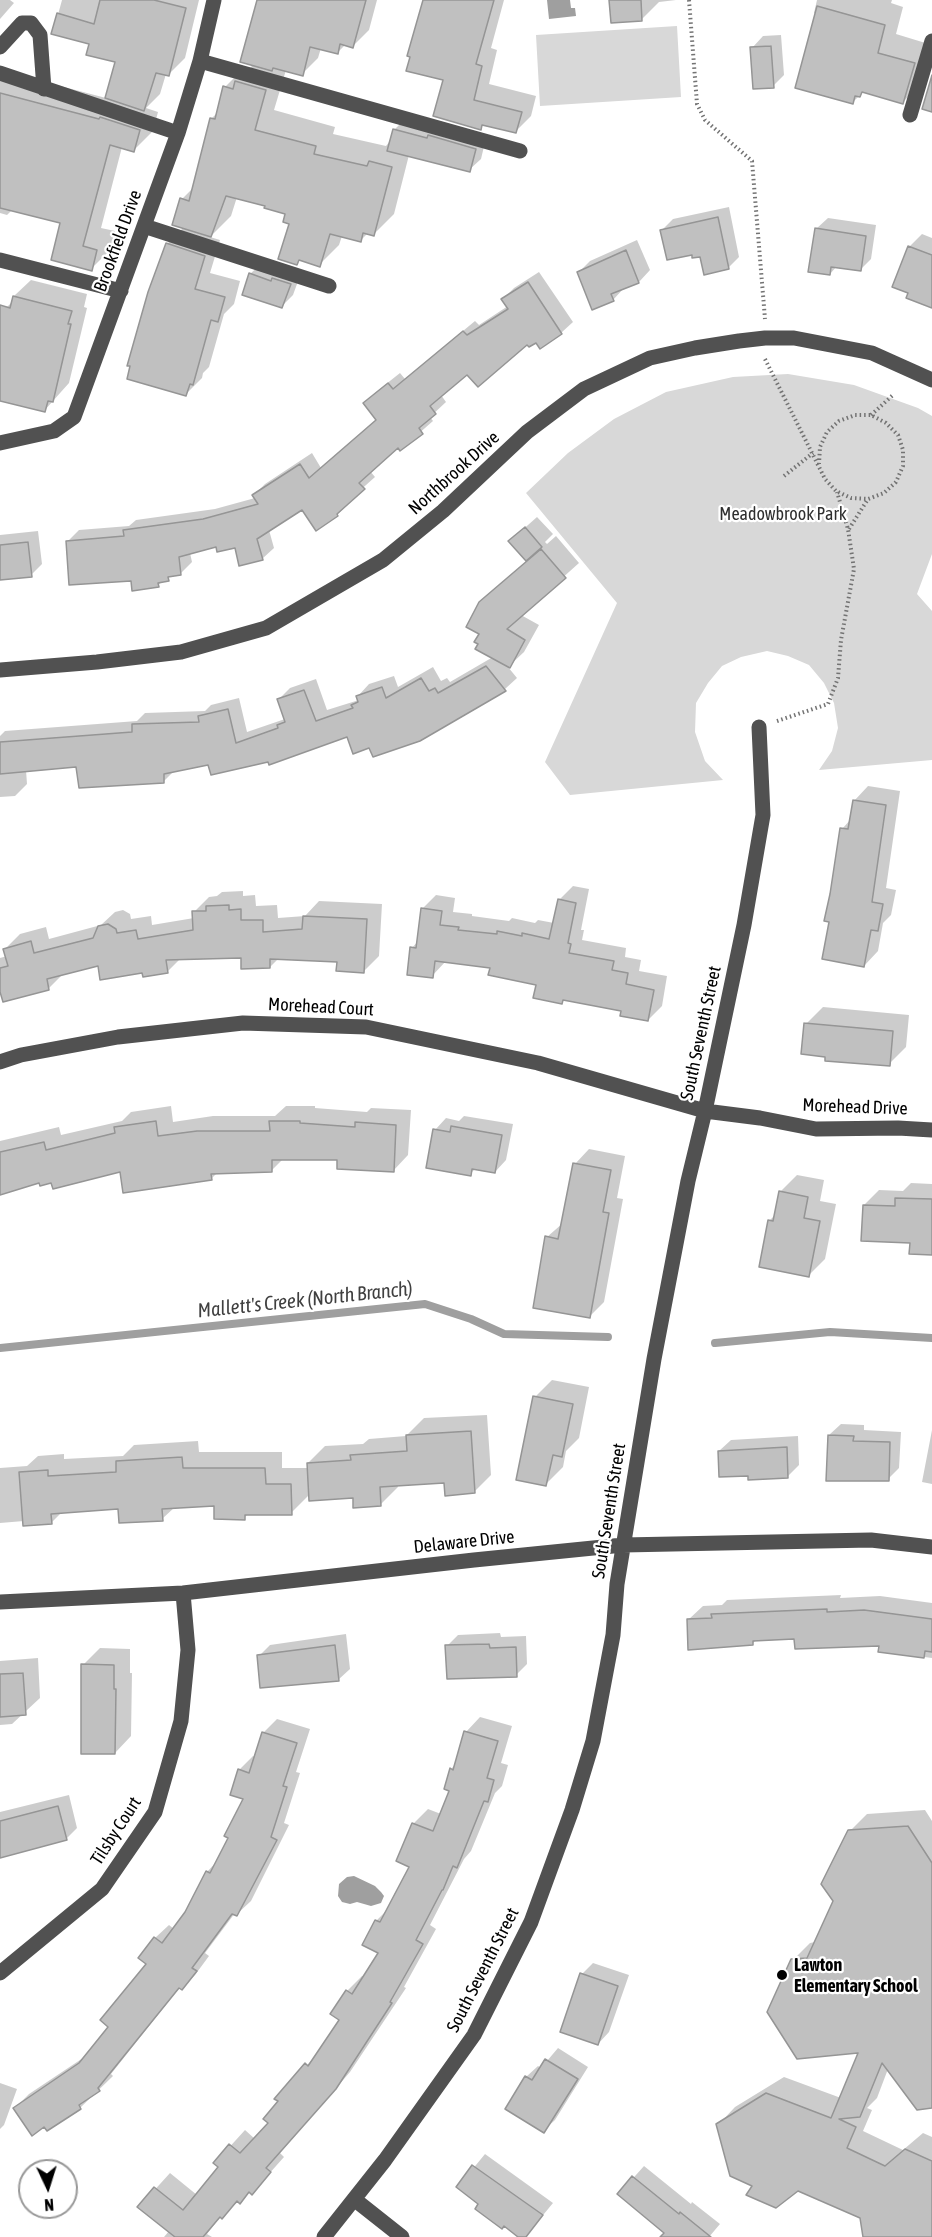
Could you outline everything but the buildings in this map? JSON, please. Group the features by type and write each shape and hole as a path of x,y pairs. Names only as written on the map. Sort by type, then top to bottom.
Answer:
{"street":[{"name":"Brookfield Drive","path":"0,443 54,431 74,417 178,133 200,61 214,0"},
{"path":"0,47 22,22 32,23 40,35 44,89"},
{"path":"910,116 932,41"},
{"path":"200,61 520,151"},
{"path":"0,73 178,133"},
{"path":"144,226 328,286"},
{"path":"0,260 121,291"},
{"name":"Northbrook Drive","path":"0,670 181,652 266,628 383,560 443,511 527,432 584,389 650,358 739,341 794,338 872,353 932,380"},
{"name":"South Seventh Street","path":"324,2237 385,2160 474,2035 531,1922 572,1810 593,1741 613,1635 616,1584 654,1359 688,1180 705,1111 744,925 763,815 759,727"},
{"name":"Morehead Court","path":"0,1062 21,1055 118,1037 243,1023 366,1027 538,1063 705,1111"},
{"name":"Morehead Drive","path":"705,1111 760,1118 816,1129 932,1130"},
{"name":"Delaware Drive","path":"0,1602 183,1593 624,1545 871,1540 932,1547"},
{"name":"Tilsby Court","path":"0,1973 102,1888 155,1812 181,1721 188,1650 183,1593"},
{"path":"354,2199 402,2237"}],"path":[{"path":"689,0 697,104 705,120 752,161 765,319"},
{"path":"765,358 825,479 837,491 851,498 868,499 884,493 896,482 903,466 903,450 898,435 886,423 871,415 855,415 839,421 827,432 820,447 819,464"},
{"path":"871,415 893,395"},
{"path":"784,476 813,453"},
{"path":"759,727 828,704 838,678 841,640 854,569 848,529 837,491"},
{"path":"848,529 868,499"}],"green space":[{"path":"677,26 681,97 540,106 536,35"},
{"name":"Meadowbrook Park","path":"788,374 854,385 918,408 932,416 932,554 917,594 932,611 932,760 819,770 832,751 838,728 834,703 824,683 809,665 788,656 767,651 741,657 722,666 696,703 695,732 705,761 723,780 570,795 545,762 617,603 526,493 568,453 614,419 666,392 733,377"}],"shaded area":[{"path":"547,0 570,0 571,8 575,8 576,16 549,19"},
{"path":"354,1876 375,1886 381,1892 384,1896 381,1903 371,1906 357,1902 350,1904 342,1902 338,1896 339,1884 347,1877"}],"waterway":[{"name":"Mallett's Creek (North Branch)","path":"0,1348 425,1304 471,1319 504,1334 608,1337"},
{"name":"Mallett's Creek (North Branch)","path":"715,1343 830,1332 932,1338"}],"place":[{"name":"Lawton Elementary School","path":"782,1975"}]}
